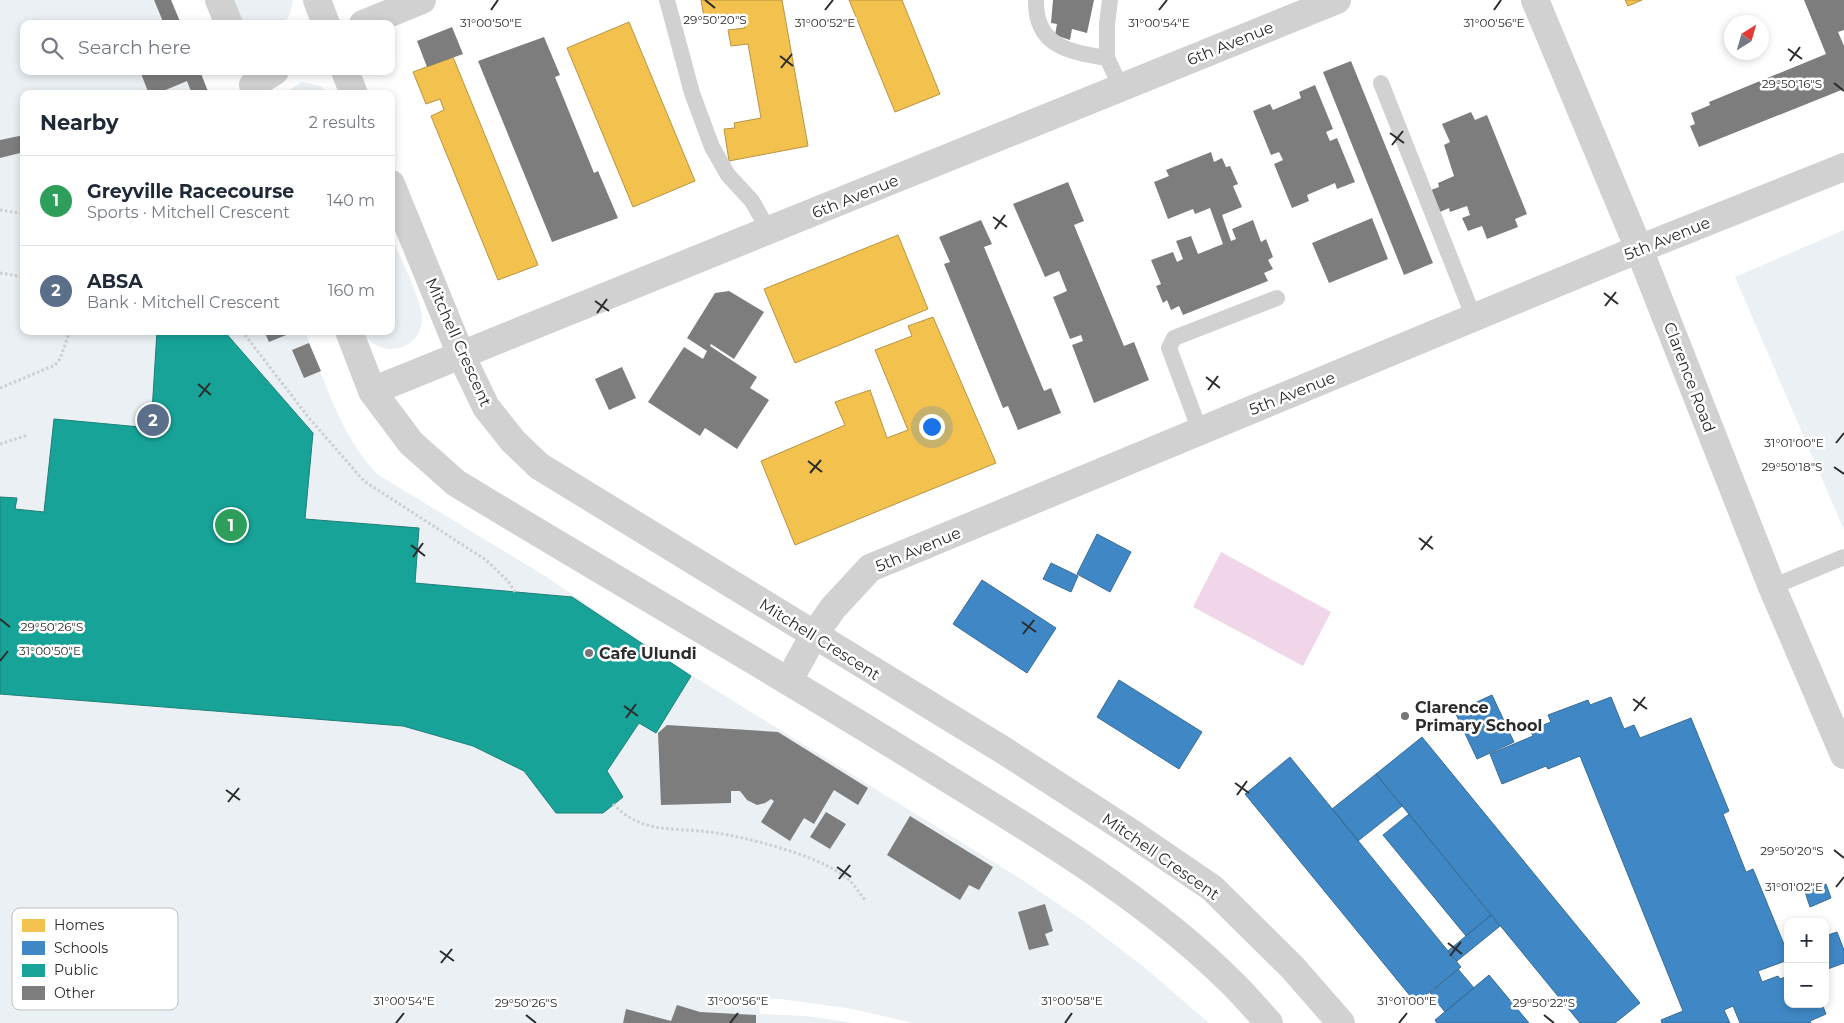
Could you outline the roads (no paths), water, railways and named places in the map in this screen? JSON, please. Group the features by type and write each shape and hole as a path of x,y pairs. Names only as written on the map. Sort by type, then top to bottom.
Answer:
{"street":[{"path":"219,0 227,20"},
{"path":"317,0 324,20"},
{"path":"373,20 422,0"},
{"name":"6th Avenue","path":"372,391 1337,0"},
{"name":"Clarence Road","path":"1534,0 1639,249 1772,587 1844,755"},
{"path":"347,75 352,90"},
{"name":"5th Avenue","path":"789,680 814,635 833,608 870,568 1639,249 1844,167"},
{"name":"Mitchell Crescent","path":"395,194 462,356 486,407 513,440 539,466 1003,750 1130,832 1212,888 1292,967 1341,1023"},
{"path":"351,335 372,391 411,443 456,483 789,680 996,809 1106,881 1171,930 1221,973 1269,1023"}],"lane":[{"path":"667,0 692,92 712,147 728,175 752,201 769,230"},
{"path":"1036,0 1035,8 1043,31 1055,45 1066,51 1107,58"},
{"path":"1110,0 1107,24 1107,58 1121,87"},
{"path":"1382,83 1474,318"},
{"path":"1200,432 1169,348 1174,338 1277,298"},
{"path":"1772,587 1844,557"}],"place":[{"name":"ABSA","path":"153,420"},
{"name":"Greyville Racecourse","path":"231,525"},
{"name":"Cafe Ulundi","path":"589,653"},
{"name":"Clarence Primary School","path":"1405,716"}]}
